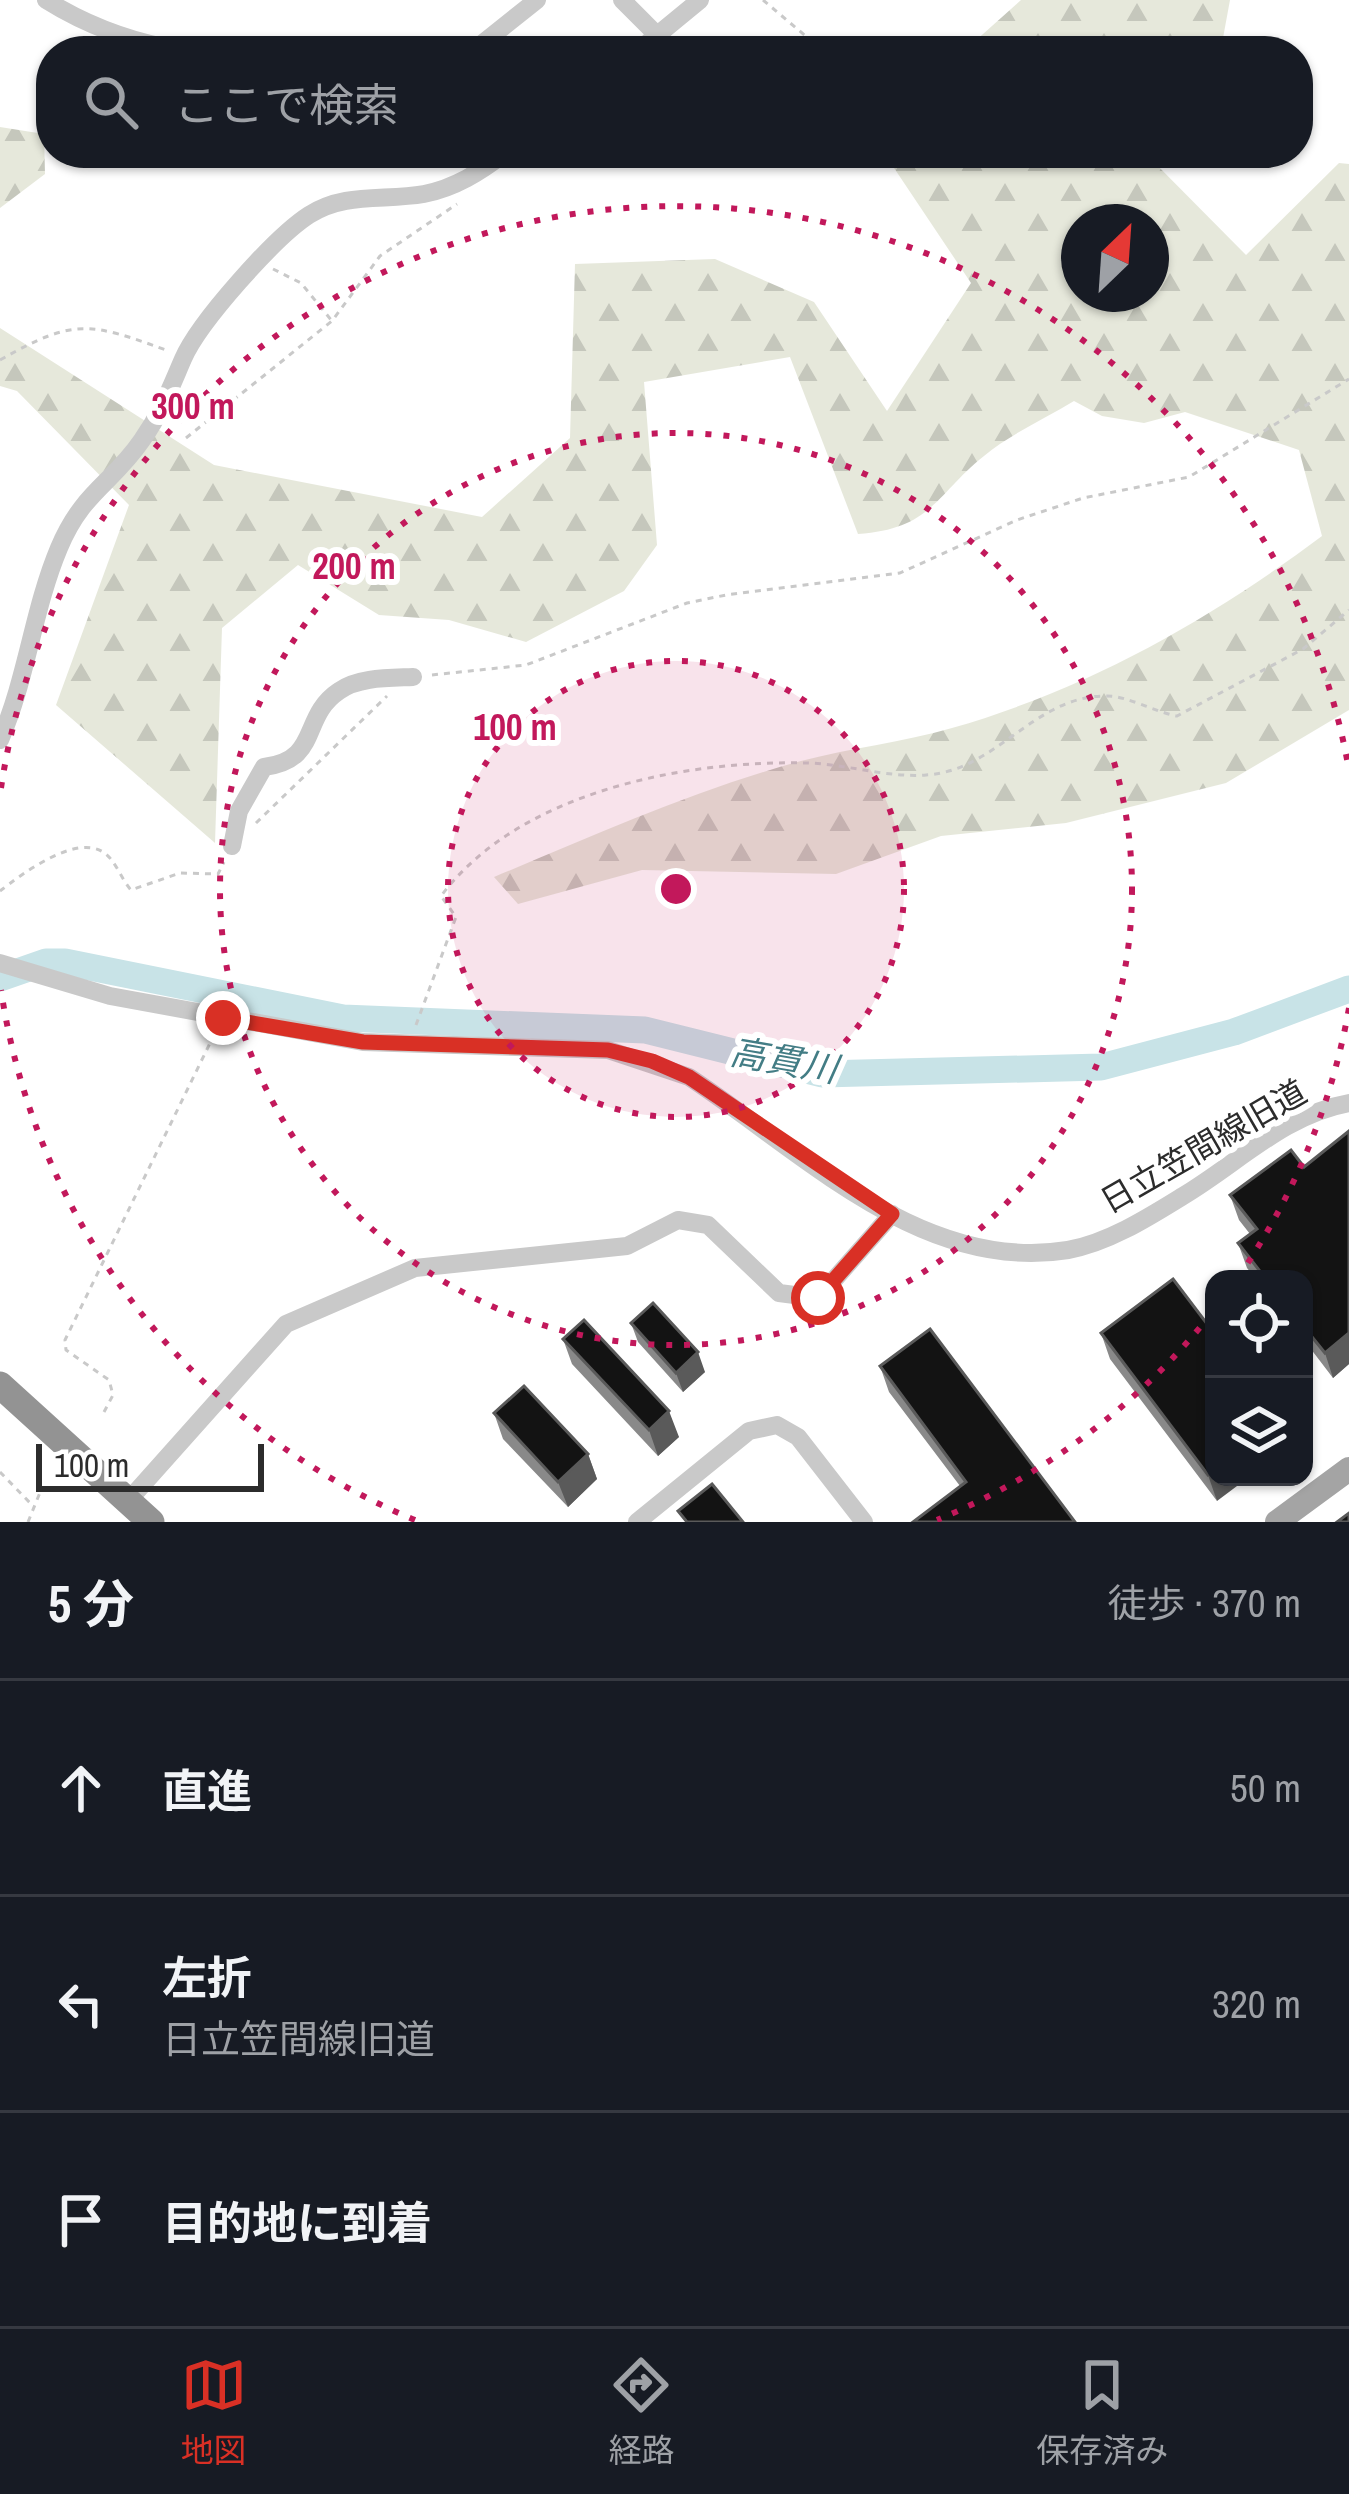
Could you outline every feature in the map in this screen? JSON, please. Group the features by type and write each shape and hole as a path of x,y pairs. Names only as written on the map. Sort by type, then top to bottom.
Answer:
{"highway":[{"path":"0,1385 151,1522"}],"main road":[{"path":"1276,1522 1349,1469"}],"street":[{"path":"46,0 77,20 120,36"},
{"path":"492,36 537,0"},
{"path":"622,0 658,36 700,0"},
{"path":"0,740 64,538 82,502 138,447 171,398 183,356 240,281 304,218 336,200 426,194 474,177 486,168"},
{"path":"232,846 248,789 264,767 286,764 299,754 322,704 343,687 413,677"},
{"name":"日立笠間線旧道","path":"2,964 223,1018 363,1042 590,1049 652,1061 689,1077 892,1214 958,1246 1009,1253 1070,1250 1119,1232 1186,1195 1298,1119 1349,1103"},
{"path":"128,1502 286,1324 416,1268 627,1246 678,1220 708,1225 778,1293 818,1298 892,1214"},
{"path":"637,1522 749,1431 777,1425 799,1437 865,1522"}],"path":[{"path":"764,0 806,36"},
{"path":"186,438 332,321 380,256 455,206 474,177"},
{"path":"261,262 301,283 332,321"},
{"path":"0,360 44,335 95,325 183,356"},
{"path":"0,891 42,860 93,847 109,854 131,890 180,873 218,874 232,846 413,677 526,665 687,604 726,595 900,573 1017,520 1084,498 1189,477 1349,380"},
{"path":"415,1029 456,917 441,896 462,868 522,827 633,778 805,763 926,776 980,761 1065,702 1110,695 1177,716 1303,649 1349,610"},
{"path":"104,1412 112,1395 109,1380 66,1350 68,1329 223,1018"},
{"path":"0,1472 34,1507"},
{"path":"28,1522 41,1490"}],"green space":[{"path":"1021,0 1230,0 1223,36 981,36"},
{"path":"0,127 36,133 36,168 45,168 45,174 0,208"},
{"path":"1339,163 1349,164 1349,710 1226,783 1066,823 941,836 836,874 642,870 518,904 494,877 723,785 820,756 952,728 1051,693 1192,623 1322,536 1299,450 1185,412 1144,423 1102,416 1074,401 994,448 918,517 883,531 858,534 790,357 644,382 657,545 624,591 526,642 449,620 379,615 298,565 222,628 215,843 56,705 129,505 17,391 0,386 0,328 214,465 482,517 570,438 575,264 715,259 814,302 887,411 971,283 894,168 1160,168 1246,255"}],"building":[{"path":"1349,1131 1349,1333 1325,1353 1313,1338 1313,1270 1259,1270 1238,1243 1257,1229 1230,1195 1291,1150 1304,1167"},
{"path":"1173,1279 1205,1321 1205,1471 1101,1333"},
{"path":"653,1303 698,1352 676,1373 631,1323"},
{"path":"584,1320 669,1411 649,1430 563,1339"},
{"path":"930,1329 1075,1522 913,1522 966,1482 880,1366"},
{"path":"524,1386 588,1454 558,1482 494,1413"},
{"path":"712,1484 743,1522 687,1522 678,1511"}],"waterway":[{"name":"高貫川","path":"0,978 46,962 65,962 343,1018 645,1030 822,1074 1101,1067 1234,1032 1349,989"}],"route":[{"path":"223,1018 363,1042 608,1050 689,1077 892,1214 818,1298"}]}
